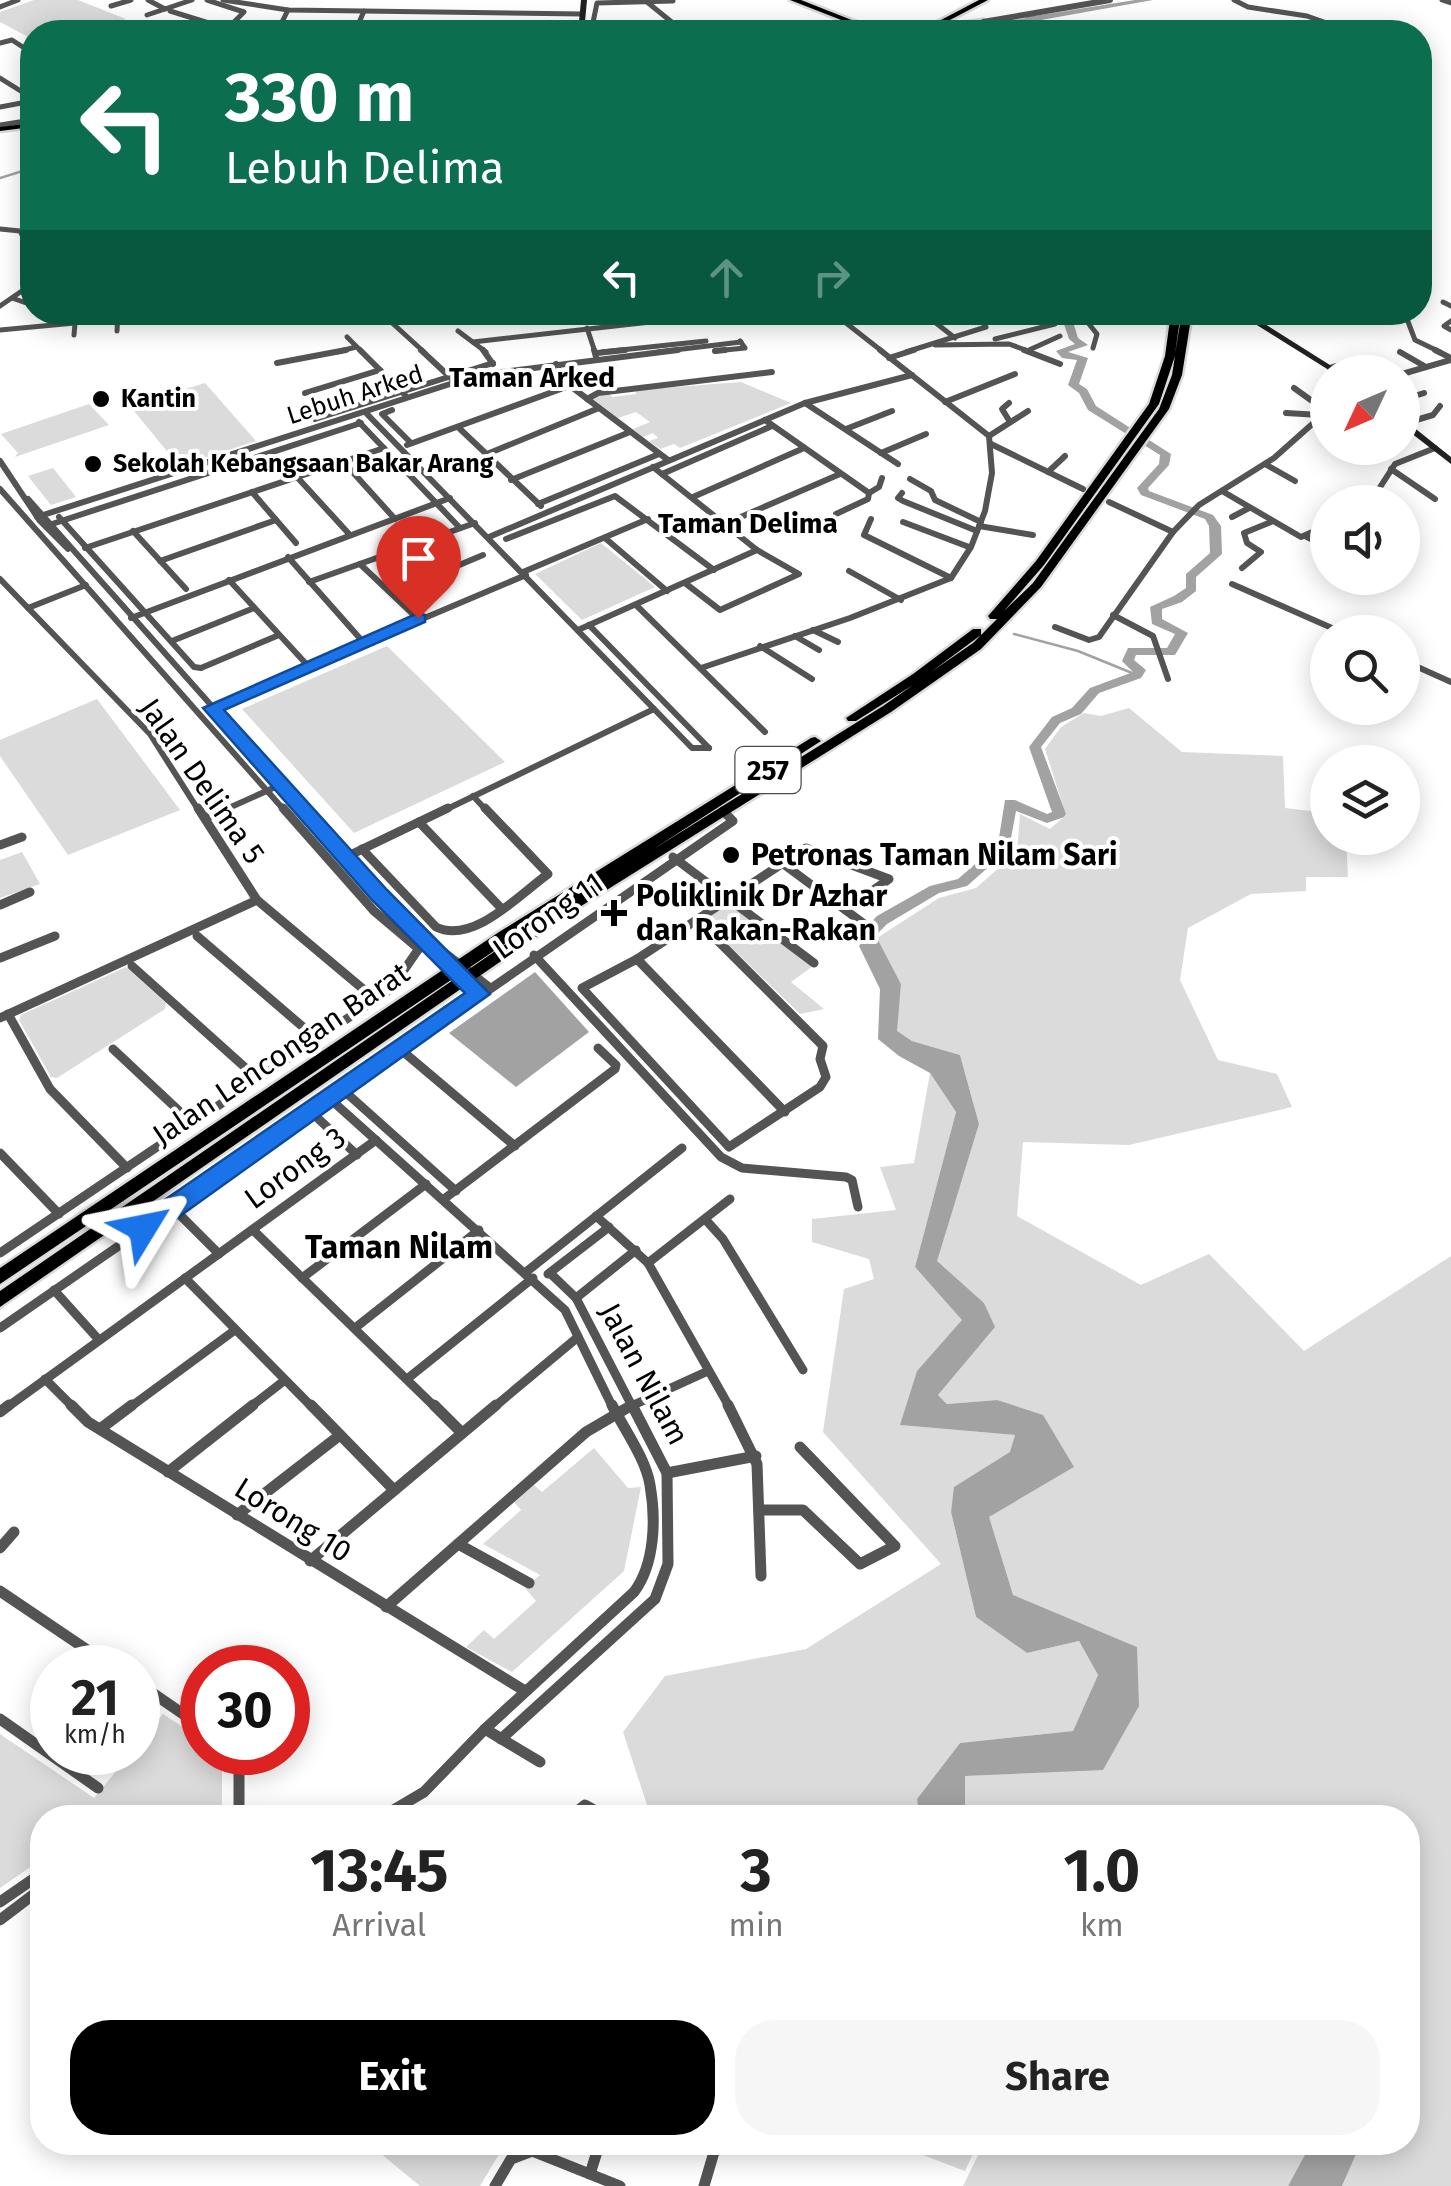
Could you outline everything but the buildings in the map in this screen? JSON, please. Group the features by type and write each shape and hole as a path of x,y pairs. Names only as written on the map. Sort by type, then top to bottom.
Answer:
{"highway":[{"path":"794,0 846,20"},
{"path":"808,0 859,20"},
{"name":"Jalan Lencongan Barat","path":"1146,427 1162,384 1173,325"},
{"name":"Jalan Lencongan Barat","path":"0,1300 464,973 573,905 669,854 923,686 976,646 1037,585 1146,427 1177,375 1184,325"},
{"name":"Jalan Lencongan Barat","path":"0,1276 946,657 1010,600 1136,442"}],"main road":[{"path":"581,20 584,0"},
{"path":"945,20 984,0"},
{"path":"960,20 998,0"},
{"path":"966,16 970,20"},
{"path":"1261,325 1310,356"},
{"path":"1420,435 1451,462"}],"street":[{"path":"2,3 18,0"},
{"path":"111,6 131,0"},
{"path":"148,0 203,20"},
{"path":"147,15 192,0"},
{"path":"207,0 244,12 236,20"},
{"path":"222,0 288,10 582,14"},
{"path":"645,0 669,20"},
{"path":"995,20 1110,0"},
{"path":"1234,0 1244,0"},
{"path":"1234,0 1248,7 1318,20"},
{"path":"1442,0 1451,3"},
{"path":"593,20 597,3 673,1"},
{"path":"282,20 288,10"},
{"path":"360,20 364,11"},
{"path":"0,306 20,292"},
{"path":"12,298 20,301"},
{"path":"1443,302 1451,306"},
{"path":"1451,321 1444,326 1451,330"},
{"path":"0,330 62,325"},
{"path":"74,334 75,325"},
{"path":"117,325 117,330"},
{"path":"395,325 452,380"},
{"path":"473,342 616,325"},
{"path":"848,325 990,440 1083,489"},
{"path":"939,325 956,338"},
{"path":"889,358 956,338 984,325"},
{"path":"968,347 1051,325"},
{"path":"1090,325 1097,334 1093,348"},
{"path":"1410,325 1415,340 1451,358"},
{"path":"458,331 494,366 596,356 587,328"},
{"path":"1029,350 1060,336"},
{"path":"347,337 405,395"},
{"name":"Lebuh Arked","path":"44,519 354,416 368,415 405,395 494,366 557,366 744,348 741,342 596,356 557,366"},
{"path":"935,345 1004,343 1060,364"},
{"path":"276,363 314,360 356,347"},
{"path":"1400,352 1426,367"},
{"path":"1420,369 1451,358"},
{"path":"368,415 382,414 490,377 557,366 569,386 668,460"},
{"path":"305,393 380,370"},
{"path":"587,399 598,393 772,372"},
{"path":"945,402 1015,374"},
{"path":"662,474 805,403 912,375"},
{"path":"400,447 569,386"},
{"path":"1294,388 1310,400"},
{"path":"1420,393 1424,392"},
{"path":"315,419 405,395"},
{"path":"805,403 898,464"},
{"path":"1009,403 1002,409 1010,422"},
{"path":"1420,418 1435,414 1440,406"},
{"path":"487,454 599,408"},
{"path":"846,429 892,411"},
{"path":"701,668 901,600 951,578 989,499 990,440 1028,411"},
{"path":"1286,413 1310,412"},
{"path":"382,414 411,443"},
{"path":"368,415 692,748 710,748"},
{"path":"354,416 460,528"},
{"name":"Lebuh Arked","path":"44,519 60,518 361,423"},
{"path":"769,423 868,493"},
{"path":"489,537 653,466 769,423"},
{"path":"459,428 546,511"},
{"path":"1055,628 1095,639 1188,513 1265,464 1310,428"},
{"path":"512,480 630,432"},
{"path":"882,453 926,434"},
{"path":"86,548 384,448"},
{"path":"692,497 804,448"},
{"path":"1378,485 1402,459 1435,448"},
{"path":"538,504 659,454"},
{"path":"1048,472 1065,456"},
{"path":"0,461 55,540 75,554 346,858 464,973 480,994"},
{"path":"1265,464 1294,480"},
{"path":"653,466 757,550 798,574 720,610 685,583"},
{"path":"348,468 395,519"},
{"path":"1391,469 1435,499"},
{"path":"727,522 840,474"},
{"path":"297,477 350,535"},
{"path":"836,514 864,501 882,478"},
{"path":"910,479 931,491 934,500 979,526"},
{"path":"0,489 383,921 418,949"},
{"path":"1222,490 1271,522 1310,538"},
{"path":"252,492 296,543"},
{"path":"902,493 900,500 979,526 1033,535"},
{"name":"Lebuh Arked","path":"60,518 106,496"},
{"path":"506,538 610,497 619,498 714,570"},
{"path":"131,618 450,498"},
{"path":"1109,502 1173,532"},
{"path":"1232,516 1249,508"},
{"path":"60,518 197,668 279,635"},
{"path":"212,708 648,519"},
{"path":"872,519 864,535 951,578"},
{"path":"160,561 276,520"},
{"path":"903,522 969,547"},
{"path":"1242,568 1261,552 1247,543 1244,533 1271,522"},
{"path":"309,582 475,523"},
{"path":"134,532 186,589"},
{"path":"604,538 666,591"},
{"path":"578,630 757,550"},
{"path":"393,594 483,555"},
{"path":"288,557 364,644"},
{"path":"360,564 418,618"},
{"path":"848,571 901,600"},
{"name":"Jalan Delima 5","path":"0,579 143,725 257,900 375,999"},
{"path":"28,608 99,580"},
{"path":"229,580 309,667"},
{"path":"1232,584 1310,618"},
{"path":"636,605 765,732"},
{"path":"172,641 254,608"},
{"path":"1113,615 1146,628 1161,644 1168,679"},
{"path":"589,625 710,748"},
{"path":"813,630 838,642"},
{"path":"795,636 818,650"},
{"path":"760,646 812,679"},
{"path":"1420,668 1451,682"},
{"path":"346,858 654,709"},
{"path":"206,818 280,785"},
{"path":"362,849 436,927 446,932 469,929 548,874 474,796"},
{"path":"419,822 502,909"},
{"path":"0,846 22,837"},
{"path":"696,920 823,1046 820,1059 824,1082 729,1147 582,992 586,985 637,959 782,863 806,848 888,878 846,910"},
{"path":"669,854 814,963"},
{"name":"Lorong 11","path":"0,1328 480,994 669,854"},
{"path":"782,863 867,926"},
{"path":"0,905 30,892"},
{"path":"127,1168 50,1089 4,1016 257,900"},
{"path":"0,958 55,936"},
{"path":"197,936 317,1039"},
{"path":"0,1254 375,999 405,973 418,949 428,940"},
{"path":"534,955 721,1158 742,1168 846,1176 852,1180 858,1207"},
{"path":"637,959 785,1112"},
{"path":"132,966 258,1079"},
{"path":"464,973 489,987"},
{"path":"444,1200 617,1067 598,1048"},
{"path":"113,1049 192,1123"},
{"path":"400,1049 515,1146"},
{"path":"342,1089 456,1191"},
{"name":"Jalan Nilam","path":"330,1098 565,1310 618,1412"},
{"path":"310,1111 358,1154"},
{"name":"Lorong 3","path":"0,1412 376,1140"},
{"path":"406,1379 532,1277 596,1216 682,1148"},
{"path":"0,1153 59,1214"},
{"path":"302,1278 426,1184"},
{"path":"648,1262 730,1198"},
{"path":"173,1208 218,1254"},
{"path":"596,1216 648,1262 756,1456 761,1576"},
{"path":"705,1219 723,1239 803,1370"},
{"path":"532,1277 550,1273 609,1227"},
{"path":"253,1230 462,1433"},
{"path":"354,1328 479,1230"},
{"path":"576,1298 636,1250"},
{"name":"Jalan Nilam","path":"501,1738 655,1599 668,1564 668,1472 576,1298 550,1273"},
{"path":"185,1278 394,1490"},
{"path":"54,1290 100,1340"},
{"path":"100,1429 236,1330"},
{"path":"310,1561 578,1337"},
{"path":"386,1607 586,1432 633,1404 708,1371"},
{"name":"Lorong 10","path":"45,1380 76,1413 100,1429 525,1691"},
{"path":"168,1472 286,1380"},
{"path":"406,1805 634,1592 645,1577 651,1555 650,1482 618,1412"},
{"path":"238,1515 340,1435"},
{"path":"759,1510 803,1510 860,1564 895,1546 800,1448"},
{"path":"668,1472 756,1456"},
{"path":"0,1548 14,1532"},
{"path":"458,1544 528,1583"},
{"path":"0,1591 80,1645"},
{"path":"0,1719 98,1788"},
{"path":"486,1728 540,1762"},
{"path":"239,1775 240,1805"},
{"path":"0,1902 30,1881"},
{"path":"0,1920 30,1897"},
{"path":"495,2186 511,2159 522,2155"},
{"path":"542,2155 620,2186"},
{"path":"590,2174 596,2155"},
{"path":"704,2186 713,2155"}],"shaded area":[{"path":"34,0 78,0 126,19 20,20 20,33 0,22 0,12"},
{"path":"741,382 791,403 680,448 674,444 660,449 649,441 658,438 653,433 643,437 633,429 650,422 636,412 618,418 592,398 609,393 612,397 636,394 636,390"},
{"path":"205,383 256,441 179,466 130,406"},
{"path":"89,404 109,425 15,457 18,453 1,434"},
{"path":"53,468 76,497 51,505 28,476"},
{"path":"601,543 655,587 582,620 535,574"},
{"path":"387,646 505,762 354,833 242,709"},
{"path":"97,699 180,810 68,855 0,756 0,740"},
{"path":"1129,708 1182,752 1283,756 1285,808 1310,811 1310,855 1347,855 1348,877 1306,877 1306,891 1251,894 1188,928 1180,980 1218,1060 1277,1074 1292,1107 1129,1145 1023,1142 1017,1216 1141,1285 1209,1254 1304,1351 1451,1256 1451,2186 1342,2186 1356,2155 1420,2155 1420,1805 965,1805 965,1776 1103,1769 1137,1647 1013,1596 988,1517 1074,1467 997,1400 947,1404 938,1395 994,1327 984,1303 936,1261 979,1124 960,1055 912,1041 896,1031 901,984 877,938 939,898 976,888 1017,852 1020,814 1050,829 1066,815 1045,749 1061,727 1084,713 1101,716"},
{"path":"22,852 40,884 0,898 0,860"},
{"path":"729,904 813,966 791,982 824,1009 800,1014 705,922 706,917"},
{"path":"865,938 877,938 901,984 897,1031 912,1041 960,1055 979,1124 937,1261 984,1303 995,1327 938,1395 947,1404 997,1400 1043,1415 1074,1467 989,1517 1013,1595 1137,1647 1139,1706 1103,1770 965,1776 965,1805 918,1805 917,1799 960,1743 1073,1731 1098,1675 1079,1641 1027,1653 976,1617 951,1512 954,1487 1010,1452 1015,1435 900,1425 917,1371 962,1320 915,1267 956,1112 930,1073 878,1039 880,989 859,946"},
{"path":"126,967 166,1003 165,1009 57,1078 51,1077 19,1020 21,1015"},
{"path":"535,972 589,1032 516,1087 449,1033"},
{"path":"930,1073 956,1112 915,1267 963,1320 917,1371 901,1425 1015,1435 1011,1452 955,1487 951,1512 976,1617 1027,1653 1079,1641 1098,1675 1073,1731 960,1743 917,1799 918,1805 647,1805 623,1732 665,1676 806,1649 941,1564 823,1432 844,1289 874,1279 869,1259 812,1242 812,1219 896,1210 880,1167 914,1163"},
{"path":"594,1448 628,1488 641,1487 624,1571 512,1672 466,1647 484,1630 494,1639 536,1601 525,1588 540,1575 483,1544 521,1510 514,1502 534,1485 542,1492"},
{"path":"163,1714 180,1725 180,1775 222,1775 222,1805 30,1805 30,1867 0,1888 0,1734 30,1754 30,1775 60,1775 94,1798 113,1775 160,1775"},
{"path":"383,2155 498,2155 480,2186 420,2186"},
{"path":"923,2155 972,2155 965,2171"},
{"path":"978,2155 1305,2155 1288,2186 963,2186"},
{"path":"1305,2155 1356,2155 1342,2186 1288,2186"}],"waterway":[{"path":"1031,19 1149,0"},
{"path":"1029,14 1031,19"},
{"path":"1026,20 1031,19"},
{"path":"0,178 20,172"},
{"path":"874,955 865,938 882,920 935,889 962,883 1004,846 1010,803 1047,819 1059,814 1035,747 1056,720 1077,711 1095,690 1137,675 1140,670 1128,661 1132,651 1171,652 1182,633 1156,621 1156,607 1192,589 1190,576 1216,554 1215,526 1209,517 1145,493 1142,488 1164,465 1166,454 1092,408 1083,391 1073,385 1083,358 1066,356 1061,351 1083,345 1074,339 1069,325"},
{"path":"1014,634 1078,651 1137,675"}],"place":[{"name":"Kantin","path":"101,399"},
{"name":"Sekolah Kebangsaan Bakar Arang","path":"93,464"},
{"name":"Petronas Taman Nilam Sari","path":"731,855"},
{"name":"Poliklinik Dr Azhar dan Rakan-Rakan","path":"614,913"}],"district":[{"name":"Taman Arked","path":"532,377"},
{"name":"Taman Delima","path":"748,523"},
{"name":"Taman Nilam","path":"399,1247"}],"route":[{"path":"143,1228 480,994 380,895 212,708 418,618"}]}
